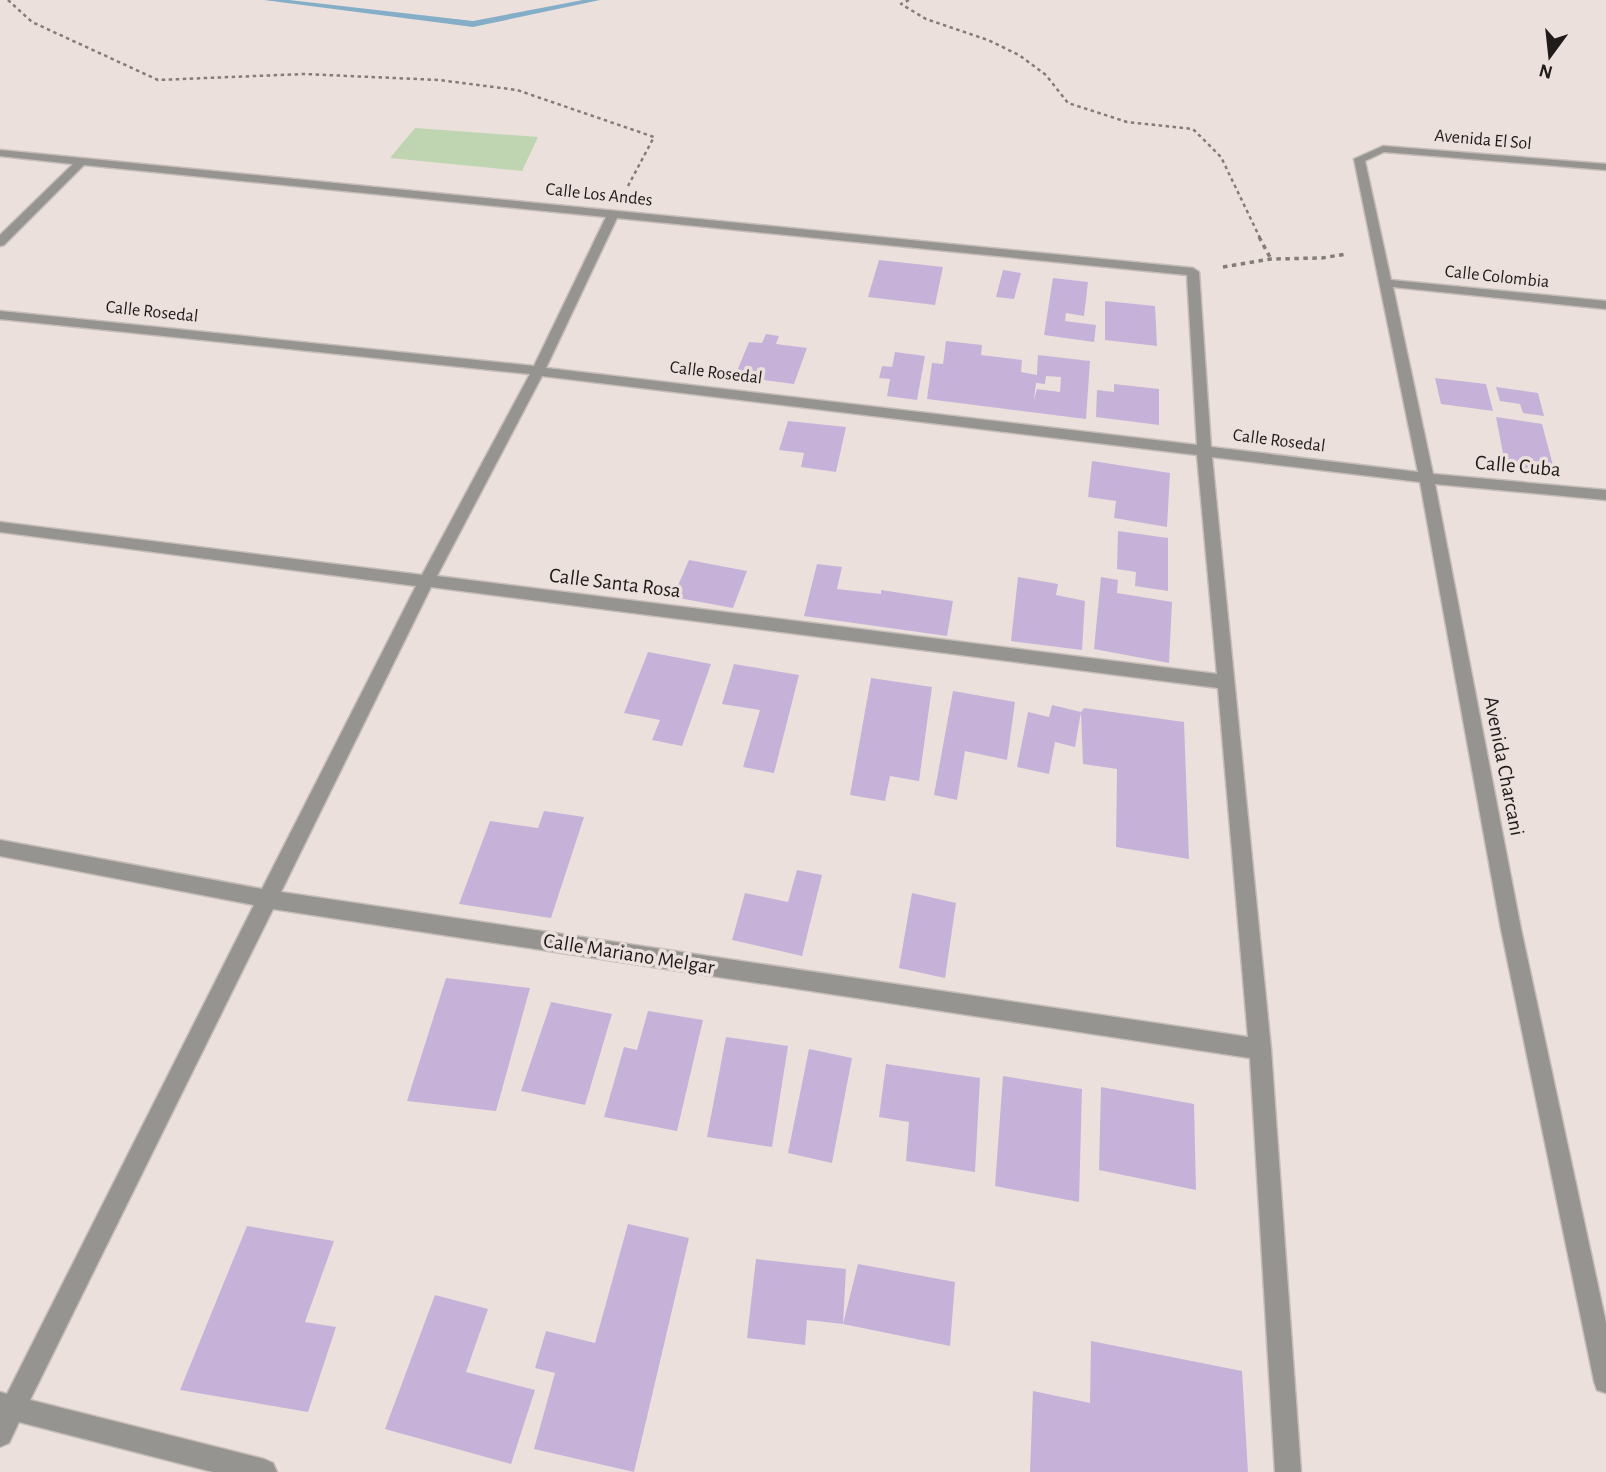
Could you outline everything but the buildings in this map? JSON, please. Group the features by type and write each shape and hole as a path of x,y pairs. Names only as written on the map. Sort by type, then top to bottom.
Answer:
{"street":[{"name":"Avenida El Sol","path":"1359,159 1383,149 1606,167"},
{"name":"Calle Los Andes","path":"0,153 1194,272"},
{"name":"Avenida Charcani","path":"1359,159 1427,478 1511,929 1606,1381"},
{"path":"0,242 83,160"},
{"path":"0,1434 6,1406 267,899 427,580 538,371 613,214"},
{"path":"1194,272 1204,451 1260,1049 1288,1472"},
{"name":"Calle Colombia","path":"1385,283 1606,305"},
{"name":"Calle Rosedal","path":"0,316 538,371 1427,478"},
{"name":"Calle Cuba","path":"1427,478 1606,495"},
{"name":"Calle Santa Rosa","path":"0,527 1225,682"},
{"name":"Calle Mariano Melgar","path":"0,848 267,899 1260,1049"},
{"path":"6,1406 264,1472"}],"path":[{"path":"9,0 32,22 158,80 304,74 439,80 517,90 654,137 613,214"},
{"path":"909,0 901,4 911,13 991,40 1027,58 1055,81 1068,103 1127,122 1194,129 1221,157 1242,208 1271,259"},
{"path":"1194,272 1271,259 1322,258 1378,249"}],"green space":[{"path":"415,128 538,137 522,171 390,158"}],"waterway":[{"path":"268,0 473,24 596,0"}]}
